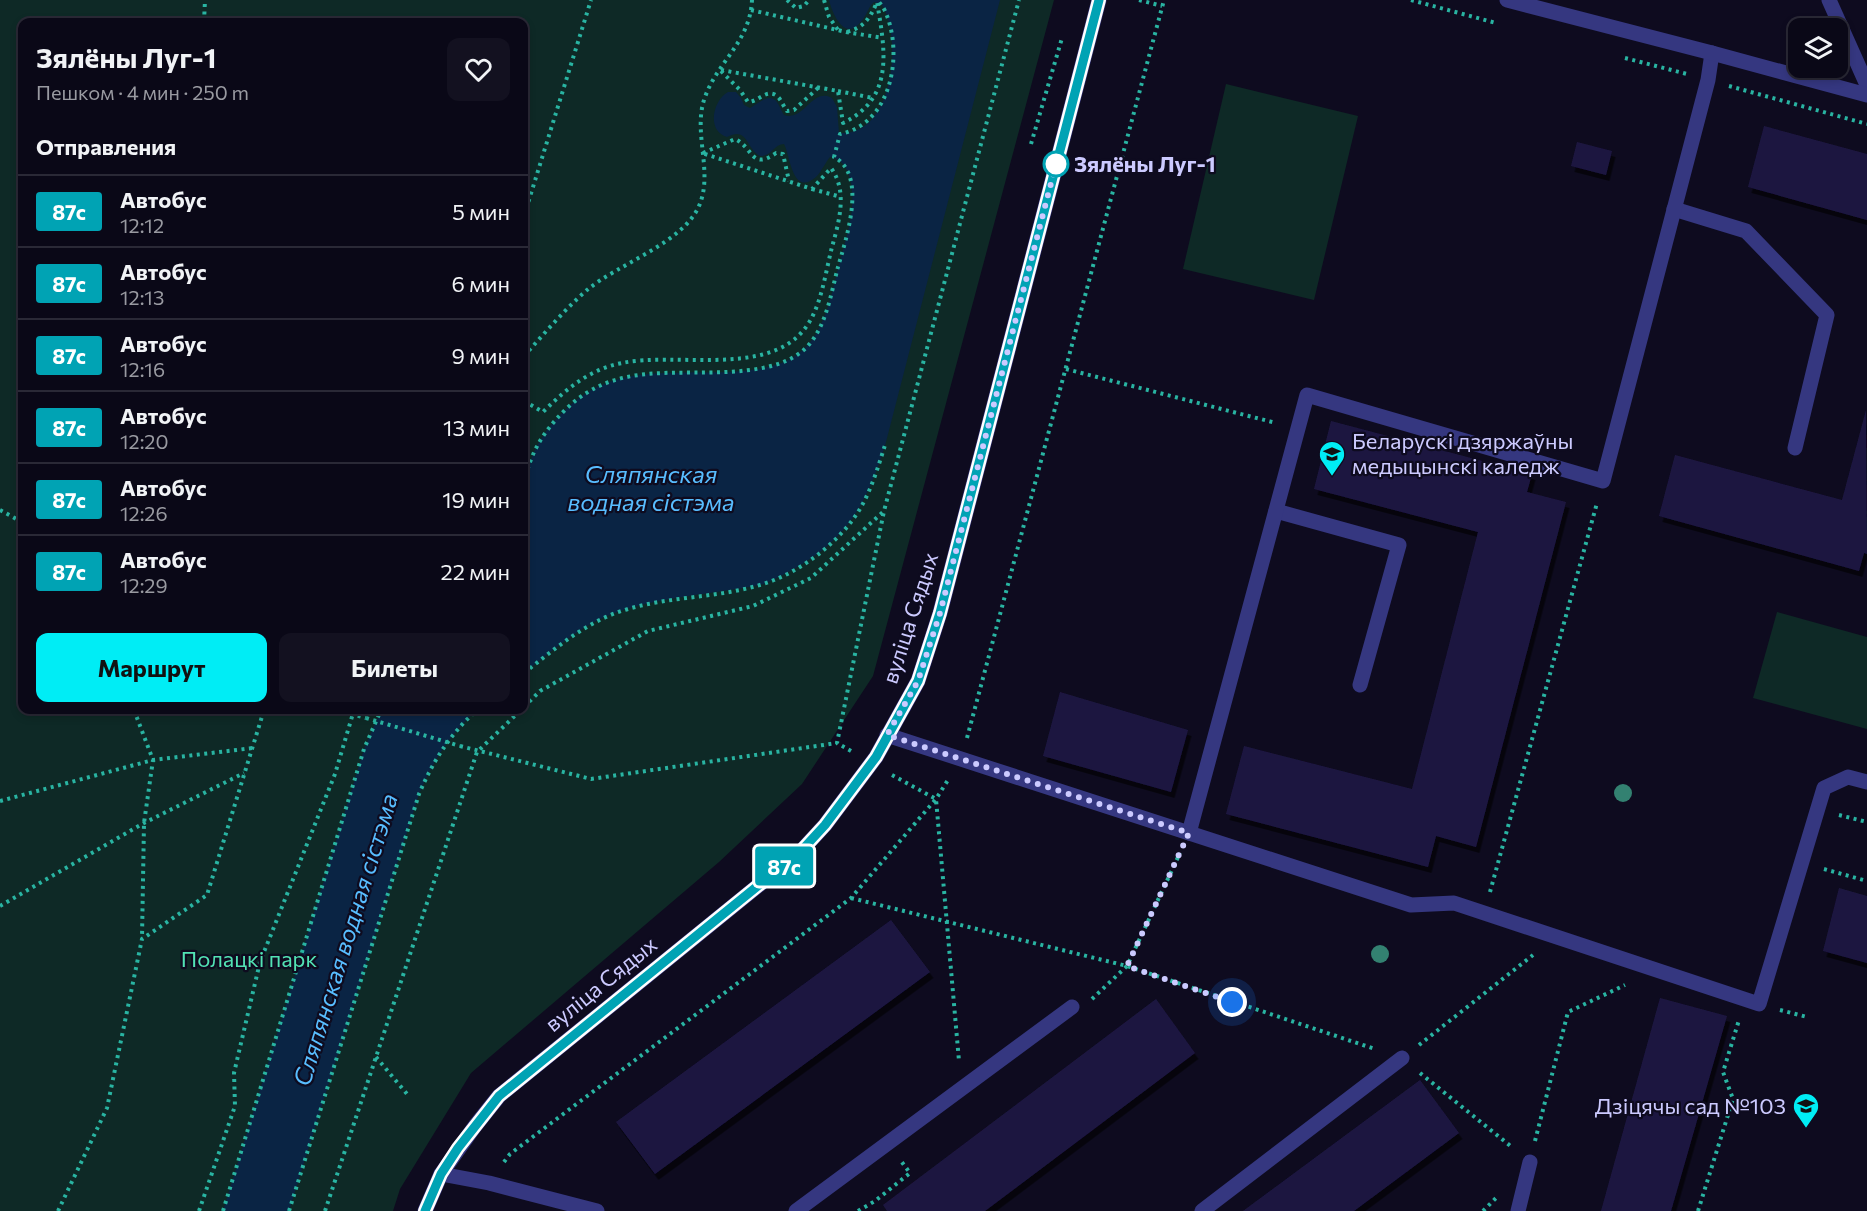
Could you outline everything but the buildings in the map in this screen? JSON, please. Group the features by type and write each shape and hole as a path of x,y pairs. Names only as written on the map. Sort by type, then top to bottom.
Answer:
{"street":[{"name":"вуліца Сядых","path":"424,1211 441,1174 458,1148 499,1096 802,850 825,825 871,763 918,681 940,613 1099,0"},
{"path":"1507,0 1867,95"},
{"path":"1829,0 1867,85"},
{"path":"1189,833 1307,395 1603,481 1674,210 1712,53"},
{"path":"1674,210 1746,231 1827,315 1795,448"},
{"path":"1276,511 1399,545 1360,685"},
{"path":"887,735 1411,905 1454,903 1759,1004 1824,788 1848,777 1867,782"},
{"path":"796,1211 1072,1007"},
{"path":"1202,1211 1402,1058"},
{"path":"1518,1211 1530,1162"},
{"path":"441,1174 489,1183 597,1211"}],"path":[{"path":"204,18 205,0"},
{"path":"528,203 591,0"},
{"path":"528,352 587,290 679,231 699,206 703,190 701,109 705,95 741,40 752,0"},
{"path":"787,0 796,8 804,6 809,0"},
{"path":"824,0 829,16 839,30"},
{"path":"853,663 884,511 1019,0"},
{"path":"1139,0 1162,6"},
{"path":"1411,0 1502,25"},
{"path":"846,32 864,25 878,1"},
{"path":"838,91 843,123 864,111 873,98 882,77 885,50 878,1"},
{"path":"528,468 537,442 548,428 575,400 596,387 621,377 735,372 770,367 798,355 810,343 826,311 851,215 850,178 843,164 834,158 840,134 854,131 869,121 881,105 891,80 892,40 885,9 878,1"},
{"path":"751,10 846,32 883,38"},
{"path":"1031,144 1063,33"},
{"path":"1616,55 1867,124"},
{"path":"720,70 873,98"},
{"path":"720,70 740,90 748,102 754,102 764,94 772,94 780,99 788,111 794,110 819,87"},
{"path":"702,153 735,139 742,143 752,156 760,160 769,159 776,153 783,154 789,181"},
{"path":"702,153 841,197"},
{"path":"528,403 543,412 578,381 601,369 623,362 739,358 776,350 790,342 802,332 811,318 838,226 841,197 831,168 812,189"},
{"path":"1066,369 1298,429"},
{"path":"528,670 581,630 604,617 629,608 764,584 805,563 841,534 855,516 878,468 886,442"},
{"path":"1485,913 1603,481"},
{"path":"0,510 18,520"},
{"path":"528,703 540,692 648,631 753,606 811,578 884,511"},
{"path":"58,1211 107,1108 142,939 144,823 153,760 136,714"},
{"path":"142,939 207,895 263,714"},
{"path":"199,1211 235,1106 234,1073 260,962 334,774 353,714"},
{"path":"358,714 477,752 591,779 837,743"},
{"path":"223,1211 364,749 379,714"},
{"path":"289,1211 419,794 443,747 473,714"},
{"path":"325,1211 477,752 516,714"},
{"path":"0,801 153,760 253,748"},
{"path":"0,906 144,823 244,773"},
{"path":"936,799 961,1089"},
{"path":"1127,966 1189,833"},
{"path":"1802,863 1867,881"},
{"path":"851,897 1127,966 1402,1058 1530,1162 1568,1012 1656,970"},
{"path":"1402,1058 1555,937"},
{"path":"1698,1211 1733,1099 1723,1072 1744,999"},
{"path":"376,1057 407,1094"},
{"path":"858,1211 875,1201 910,1173 889,1143"}],"green space":[{"name":"Полацкі парк","path":"0,0 1054,0 873,676 802,784 719,862 471,1073 400,1189 393,1211 0,1211"},
{"path":"1226,84 1358,116 1314,300 1183,269"},
{"path":"1777,612 1867,637 1867,729 1753,698"}],"water":[{"name":"Сляпянская водная сістэма","path":"829,0 1000,0 886,442 868,492 844,530 811,559 789,572 764,584 664,600 607,616 574,634 528,670 528,470 538,443 550,426 585,394 627,377 649,374 742,371 778,364 792,358 807,346 821,325 830,301 850,222 852,190 848,172 838,160 830,157 816,177 808,182 802,182 793,172 784,144 767,155 760,156 743,136 734,134 727,137 720,134 716,129 714,115 723,96 728,92 736,92 744,105 750,108 771,98 777,102 784,115 791,116 819,97 832,98 837,107 839,133 857,130 871,120 882,103 889,84 892,40 888,21 882,5 874,2 865,17 851,29 841,25"},
{"name":"Сляпянская водная сістэма","path":"379,714 473,714 443,749 419,794 289,1211 223,1211 364,749"}],"bus line":[{"name":"87с","path":"425,1211 441,1174 458,1148 499,1096 802,850 825,825 876,757 918,681 940,613 1099,0"}],"place":[{"name":"Зялёны Луг-1","path":"1056,164"},
{"name":"Беларускі дзяржаўны медыцынскі каледж","path":"1332,477"},
{"name":"Дзіцячы сад №103","path":"1806,1129"}],"route":[{"path":"1056,164 940,613 918,681 887,735 1189,833 1127,966 1232,1002"}]}
